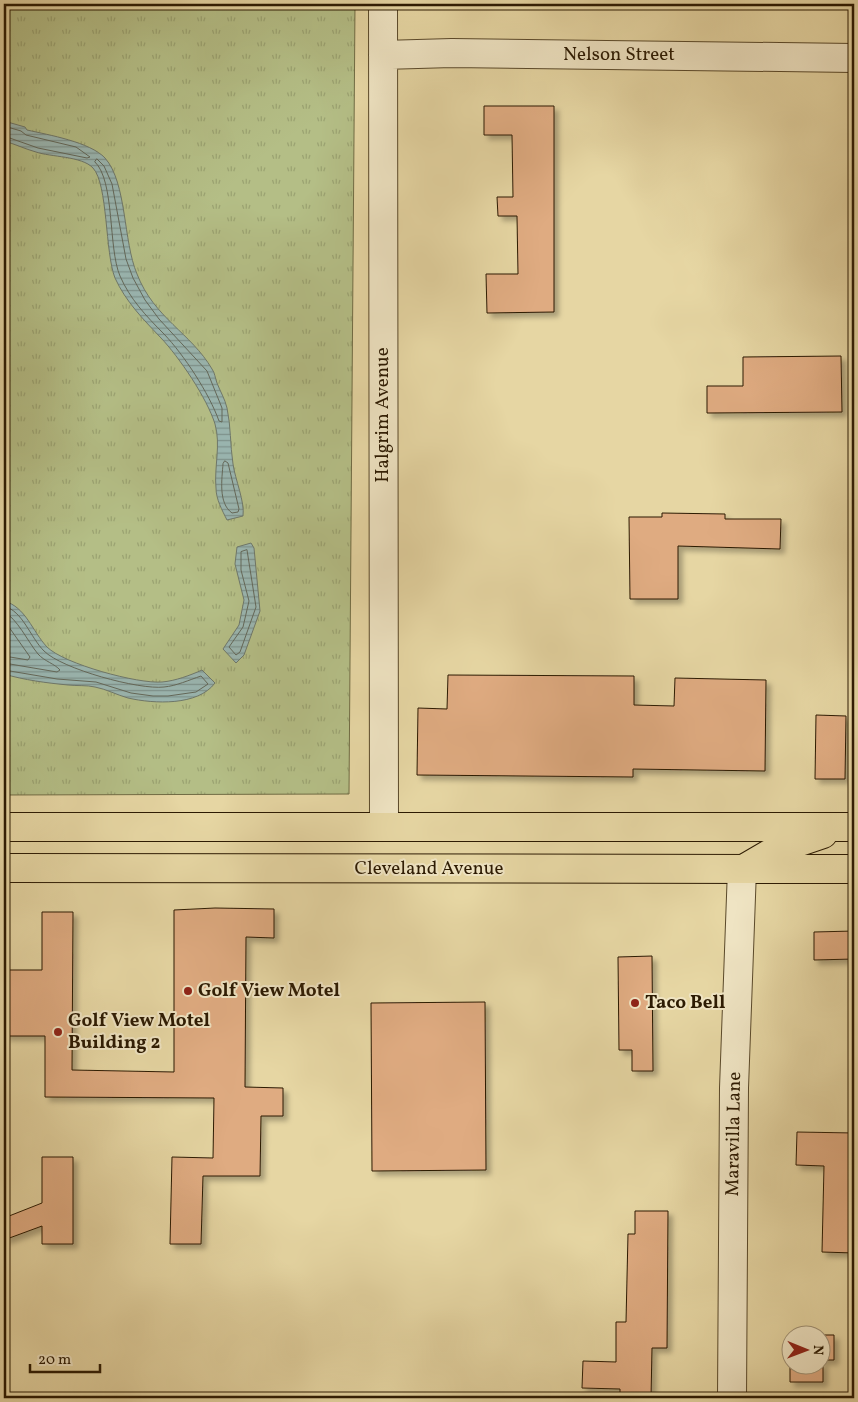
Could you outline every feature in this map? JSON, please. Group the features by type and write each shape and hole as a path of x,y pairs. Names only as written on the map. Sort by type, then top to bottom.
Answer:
{"main road":[{"path":"4,827 849,827"},
{"path":"282,868 332,856 384,827"},
{"path":"742,869 776,850 849,827"},
{"name":"Cleveland Avenue","path":"4,868 854,869"}],"street":[{"name":"Halgrim Avenue","path":"383,4 384,827"},
{"name":"Nelson Street","path":"383,55 475,53 854,58"},
{"name":"Maravilla Lane","path":"732,1398 734,1098 742,869"}],"green space":[{"path":"4,4 355,4 349,794 4,795"}],"water":[{"path":"4,121 25,127 27,130 80,143 98,152 105,158 112,169 121,197 133,261 144,289 163,314 203,356 213,371 225,401 233,464 243,504 243,516 227,520 218,500 216,492 217,432 206,402 184,367 130,303 115,278 109,253 104,203 98,176 93,168 81,161 42,154 4,141"},
{"path":"251,543 254,548 260,611 244,655 236,663 223,649 239,625 244,600 235,564 237,547"},
{"path":"4,601 18,608 47,647 69,660 102,672 151,682 172,680 202,670 215,683 198,696 162,702 128,698 92,686 44,682 4,674"}],"building":[{"path":"484,106 554,106 554,312 487,313 486,274 518,274 517,216 498,216 497,197 513,197 512,135 484,135"},
{"path":"841,356 842,412 707,413 707,386 743,386 743,357"},
{"path":"662,513 725,514 725,519 781,519 780,549 678,546 678,599 630,599 629,517 662,517"},
{"path":"448,675 634,676 634,705 674,706 675,678 766,680 765,771 633,769 633,777 417,775 418,708 447,709"},
{"path":"816,715 846,716 845,779 815,779"},
{"path":"215,908 274,909 274,938 246,937 245,1087 283,1088 283,1116 261,1116 260,1176 203,1176 201,1244 170,1244 172,1157 213,1158 214,1098 45,1097 45,1036 4,1036 4,970 42,970 42,912 73,912 72,1070 174,1072 174,910"},
{"path":"854,931 854,959 814,960 814,932"},
{"name":"Taco Bell","path":"652,956 653,1071 632,1071 632,1050 619,1050 618,957"},
{"path":"485,1002 486,1170 372,1171 371,1003"},
{"path":"797,1132 854,1133 854,1253 822,1252 824,1166 796,1165"},
{"path":"42,1157 73,1157 73,1244 42,1244 42,1226 4,1240 4,1218 42,1203"},
{"path":"635,1211 668,1211 667,1348 652,1348 651,1398 620,1398 620,1389 582,1388 583,1361 616,1362 616,1322 626,1322 628,1234 635,1234"},
{"path":"830,1335 834,1335 834,1360 830,1360"},
{"path":"790,1374 823,1374 823,1382 790,1382"}],"place":[{"name":"Golf View Motel","path":"188,991"},
{"name":"Taco Bell","path":"635,1003"},
{"name":"Golf View Motel Building 2","path":"58,1032"}]}
